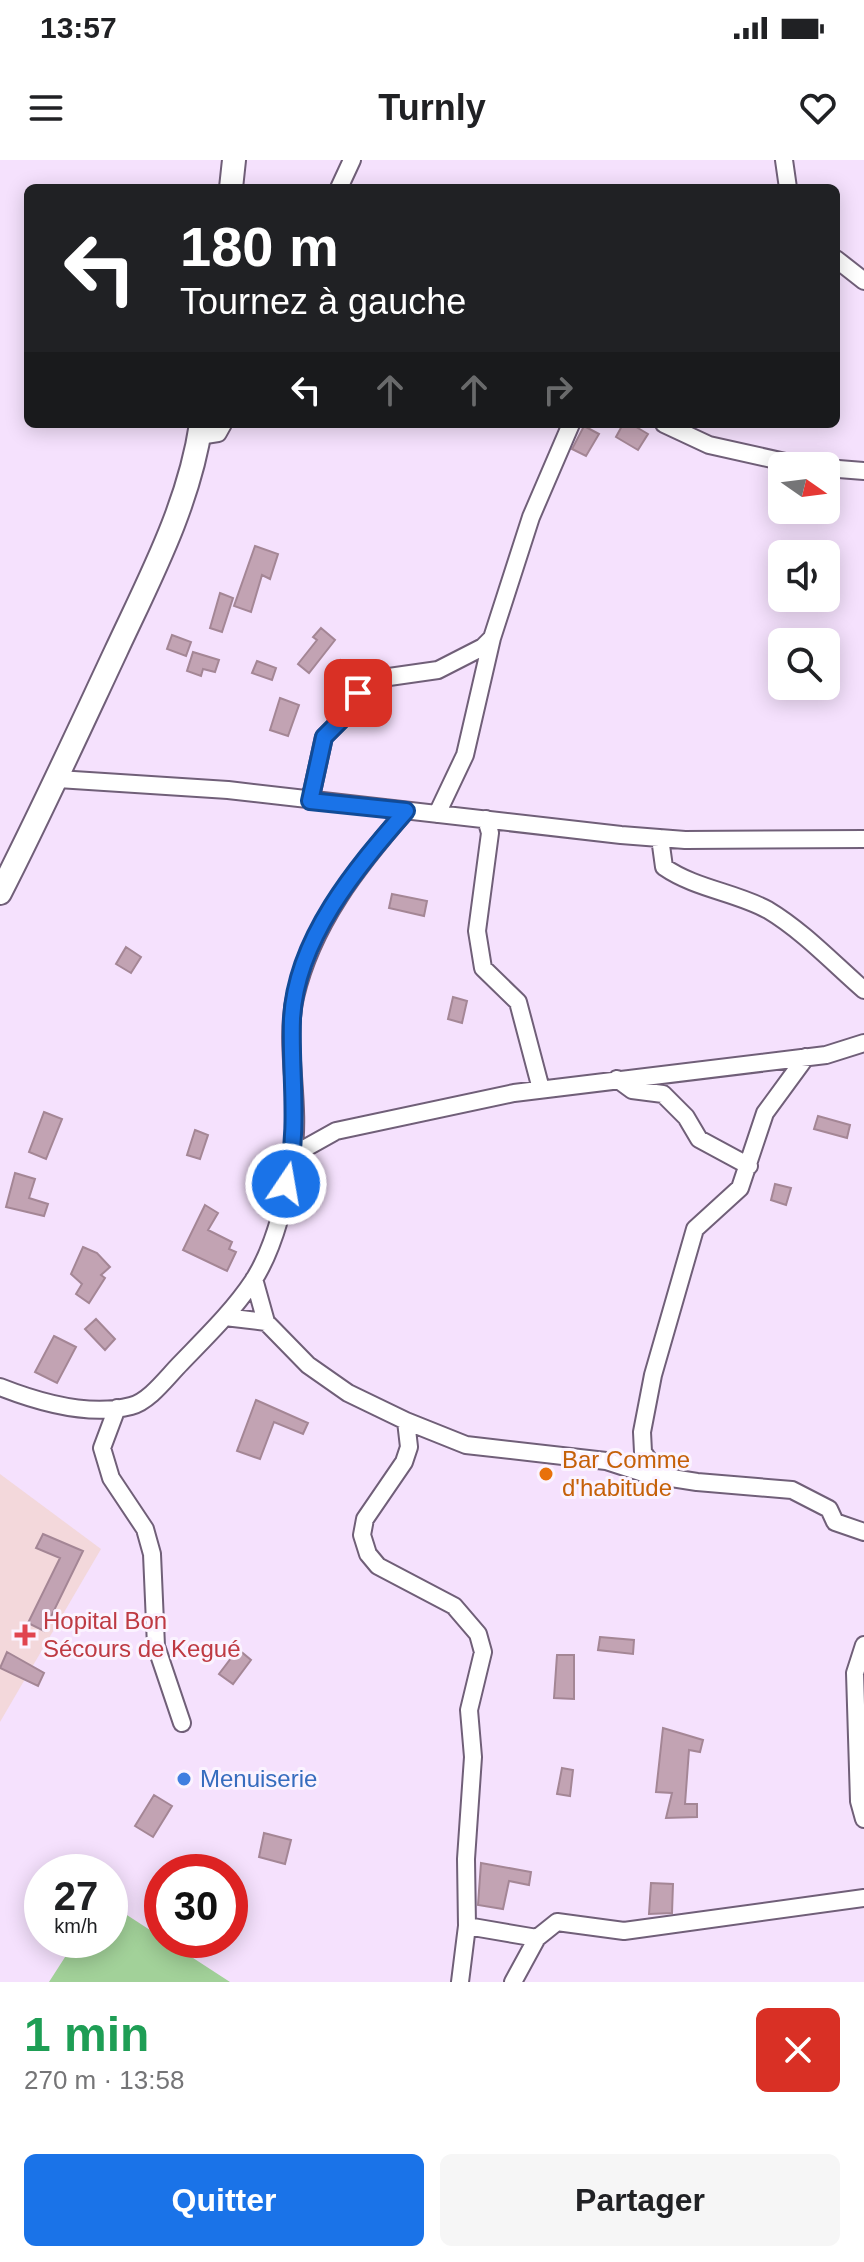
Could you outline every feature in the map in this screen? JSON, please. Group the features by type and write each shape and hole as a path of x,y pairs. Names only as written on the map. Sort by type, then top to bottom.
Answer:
{"main road":[{"path":"231,184 234,160"},
{"path":"0,893 58,779 177,515 200,430"}],"street":[{"path":"341,184 352,160"},
{"path":"784,160 787,184"},
{"path":"840,262 864,281"},
{"path":"200,430 218,433 221,428"},
{"path":"437,814 465,755 492,638 531,517 569,428"},
{"path":"673,428 709,445 768,458"},
{"path":"840,469 864,471"},
{"path":"310,801 324,737 344,717 358,693 389,677 438,670 483,647 492,638"},
{"path":"58,779 228,790 486,819 553,830 660,838 864,839"},
{"path":"0,1387 57,1404 117,1408 133,1406 155,1390 225,1317 254,1279 270,1242 293,1155 296,1116 292,1018 306,962 333,905 365,858 406,811"},
{"path":"486,819 490,833 477,931 483,968 518,1002 541,1089"},
{"path":"660,838 664,867 684,880 766,909 799,932 864,990"},
{"path":"293,1155 351,1126 541,1089 806,1057 864,1043"},
{"path":"660,1476 643,1452 642,1432 653,1375 695,1229 740,1188 765,1113 806,1057"},
{"path":"617,1079 632,1090 663,1094 686,1117 699,1139 749,1166"},
{"path":"254,1279 266,1322 308,1365 338,1386 406,1421 466,1445 606,1461 660,1476 792,1490 829,1509 835,1522 864,1532"},
{"path":"225,1317 266,1322"},
{"path":"117,1408 102,1448 111,1478 145,1529 152,1554 156,1646 182,1723"},
{"path":"406,1421 409,1447 404,1462 365,1519 362,1535 368,1554 378,1566 454,1606 478,1634 483,1652 469,1710 473,1757 466,1859 467,1926 460,1982"},
{"path":"864,1645 855,1673 859,1801 864,1819"},
{"path":"513,1982 537,1938 557,1922 624,1931 864,1898"},
{"path":"467,1926 537,1938"}],"shaded area":[{"name":"Hopital Bon Sécours de Kegué","path":"0,1474 101,1549 0,1722"}],"green space":[{"path":"128,1916 144,1926 144,1958 193,1958 230,1982 49,1982 64,1958 128,1958"}],"building":[{"path":"583,428 599,434 586,456 572,449"},
{"path":"621,428 638,428 648,434 638,450 616,437"},
{"path":"255,546 278,554 270,579 262,575 251,612 234,606"},
{"path":"220,593 233,598 222,632 210,628"},
{"path":"321,628 335,640 309,673 298,664 317,640 313,637"},
{"path":"172,635 191,642 186,656 167,649"},
{"path":"193,652 219,660 215,672 203,669 201,676 187,671"},
{"path":"341,660 359,666 354,681 336,675"},
{"path":"257,661 276,668 272,680 252,673"},
{"path":"280,698 299,705 288,736 270,730"},
{"path":"392,894 427,901 424,916 389,908"},
{"path":"126,947 141,957 131,973 116,964"},
{"path":"453,997 467,1001 462,1023 448,1019"},
{"path":"44,1112 62,1119 46,1159 29,1152"},
{"path":"818,1116 850,1125 847,1138 814,1129"},
{"path":"195,1130 208,1135 200,1159 187,1155"},
{"path":"15,1173 35,1179 29,1198 48,1204 44,1216 6,1207"},
{"path":"775,1184 791,1188 786,1205 771,1200"},
{"path":"205,1205 218,1213 208,1230 232,1242 229,1249 236,1252 227,1271 183,1250"},
{"path":"83,1247 97,1253 110,1267 101,1275 105,1278 89,1303 76,1294 82,1284 71,1274"},
{"path":"96,1319 115,1339 105,1350 85,1329"},
{"path":"54,1336 76,1347 57,1383 35,1372"},
{"path":"256,1400 308,1423 303,1434 274,1422 260,1459 237,1451"},
{"path":"43,1534 83,1551 44,1631 28,1623 60,1558 36,1548"},
{"path":"600,1637 634,1640 633,1654 598,1650"},
{"path":"238,1649 251,1660 233,1684 219,1674"},
{"path":"7,1652 44,1673 38,1686 0,1668"},
{"path":"557,1655 574,1655 574,1699 554,1698"},
{"path":"663,1728 703,1740 700,1752 689,1750 685,1804 697,1804 697,1817 666,1818 672,1793 656,1792"},
{"path":"562,1768 573,1770 570,1796 557,1794"},
{"path":"154,1795 172,1806 153,1837 135,1826"},
{"path":"264,1833 291,1840 285,1864 259,1857"},
{"path":"481,1863 531,1872 529,1885 509,1881 503,1909 478,1905"},
{"path":"651,1883 673,1884 672,1913 649,1914"}],"place":[{"name":"Bar Comme d'habitude","path":"546,1474"},
{"name":"Hopital Bon Sécours de Kegué","path":"25,1635"},
{"name":"Menuiserie","path":"184,1779"}],"route":[{"path":"286,1184 293,1155 296,1116 292,1018 306,962 333,905 365,858 406,811 310,801 324,737 344,717 358,693"}]}
